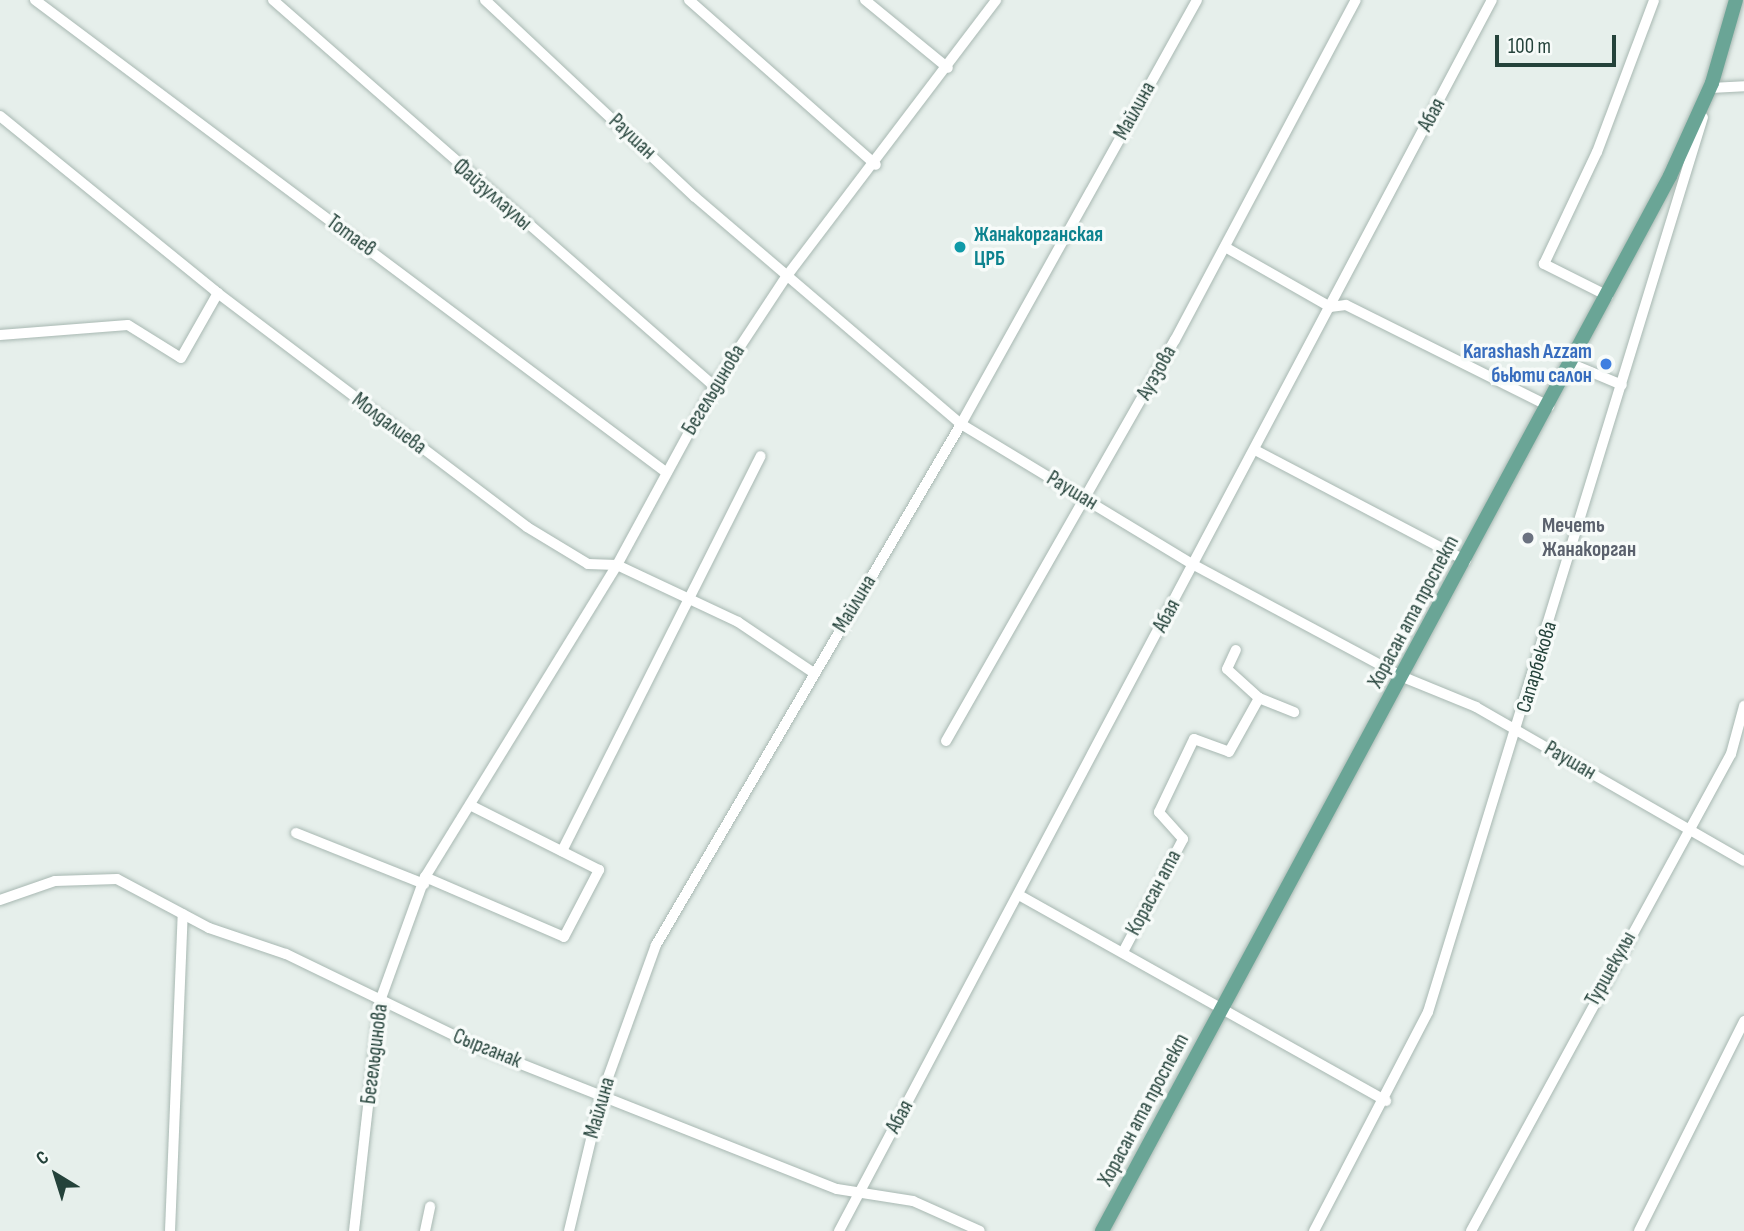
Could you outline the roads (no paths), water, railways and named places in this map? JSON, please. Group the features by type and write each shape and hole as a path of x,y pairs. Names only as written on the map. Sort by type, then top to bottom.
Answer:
{"main road":[{"name":"Хорасан ата проспект","path":"1102,1231 1608,296 1712,83 1738,5"}],"street":[{"name":"Тотаев","path":"35,0 667,473"},
{"name":"Файзуллаулы","path":"273,0 713,386"},
{"name":"Раушан","path":"485,0 786,277 961,424 1194,565 1403,677 1518,730 1686,833 1744,861"},
{"path":"689,0 876,165"},
{"path":"865,0 948,68"},
{"name":"Бегельдинова","path":"354,1231 380,1002 424,880 617,565 713,386 786,277 876,165 996,0"},
{"name":"Майлина","path":"569,1231 602,1094 656,945 961,424 1197,0"},
{"name":"Ауэзова","path":"946,741 1087,500 1356,0"},
{"name":"Абая","path":"839,1231 1020,895 1492,0"},
{"path":"1608,296 1544,264 1597,152 1654,0"},
{"path":"1712,83 1744,86"},
{"name":"Сапарбекова","path":"1314,1231 1386,1101 1428,1012 1518,730 1712,83"},
{"name":"Молдалиева","path":"0,116 218,293 527,527 588,564 617,565 738,622 814,673"},
{"path":"1225,247 1330,307 1346,305 1549,406"},
{"path":"0,335 128,325 181,358 218,293"},
{"path":"1572,364 1622,384"},
{"path":"1255,450 1465,561"},
{"path":"562,851 685,597 761,456"},
{"path":"1236,650 1227,669 1259,698 1294,712"},
{"name":"Корасан ата","path":"1123,952 1183,839 1159,812 1194,739 1228,752 1259,698"},
{"name":"Туршекулы","path":"1471,1231 1731,754 1744,706"},
{"path":"296,833 424,880 564,937 599,870 470,805"},
{"name":"Сырганак","path":"0,900 55,881 117,879 183,914 380,1002 602,1094 837,1189 861,1189 913,1201 980,1231"},
{"path":"1020,895 1386,1101"},
{"path":"170,1231 183,914"},
{"path":"1639,1231 1744,1021"},
{"path":"425,1231 430,1207"}],"place":[{"name":"Жанакорганская ЦРБ","path":"960,247"},
{"name":"Karashash Azzam бьюти салон","path":"1606,364"},
{"name":"Мечеть Жанакорган","path":"1528,538"}]}
